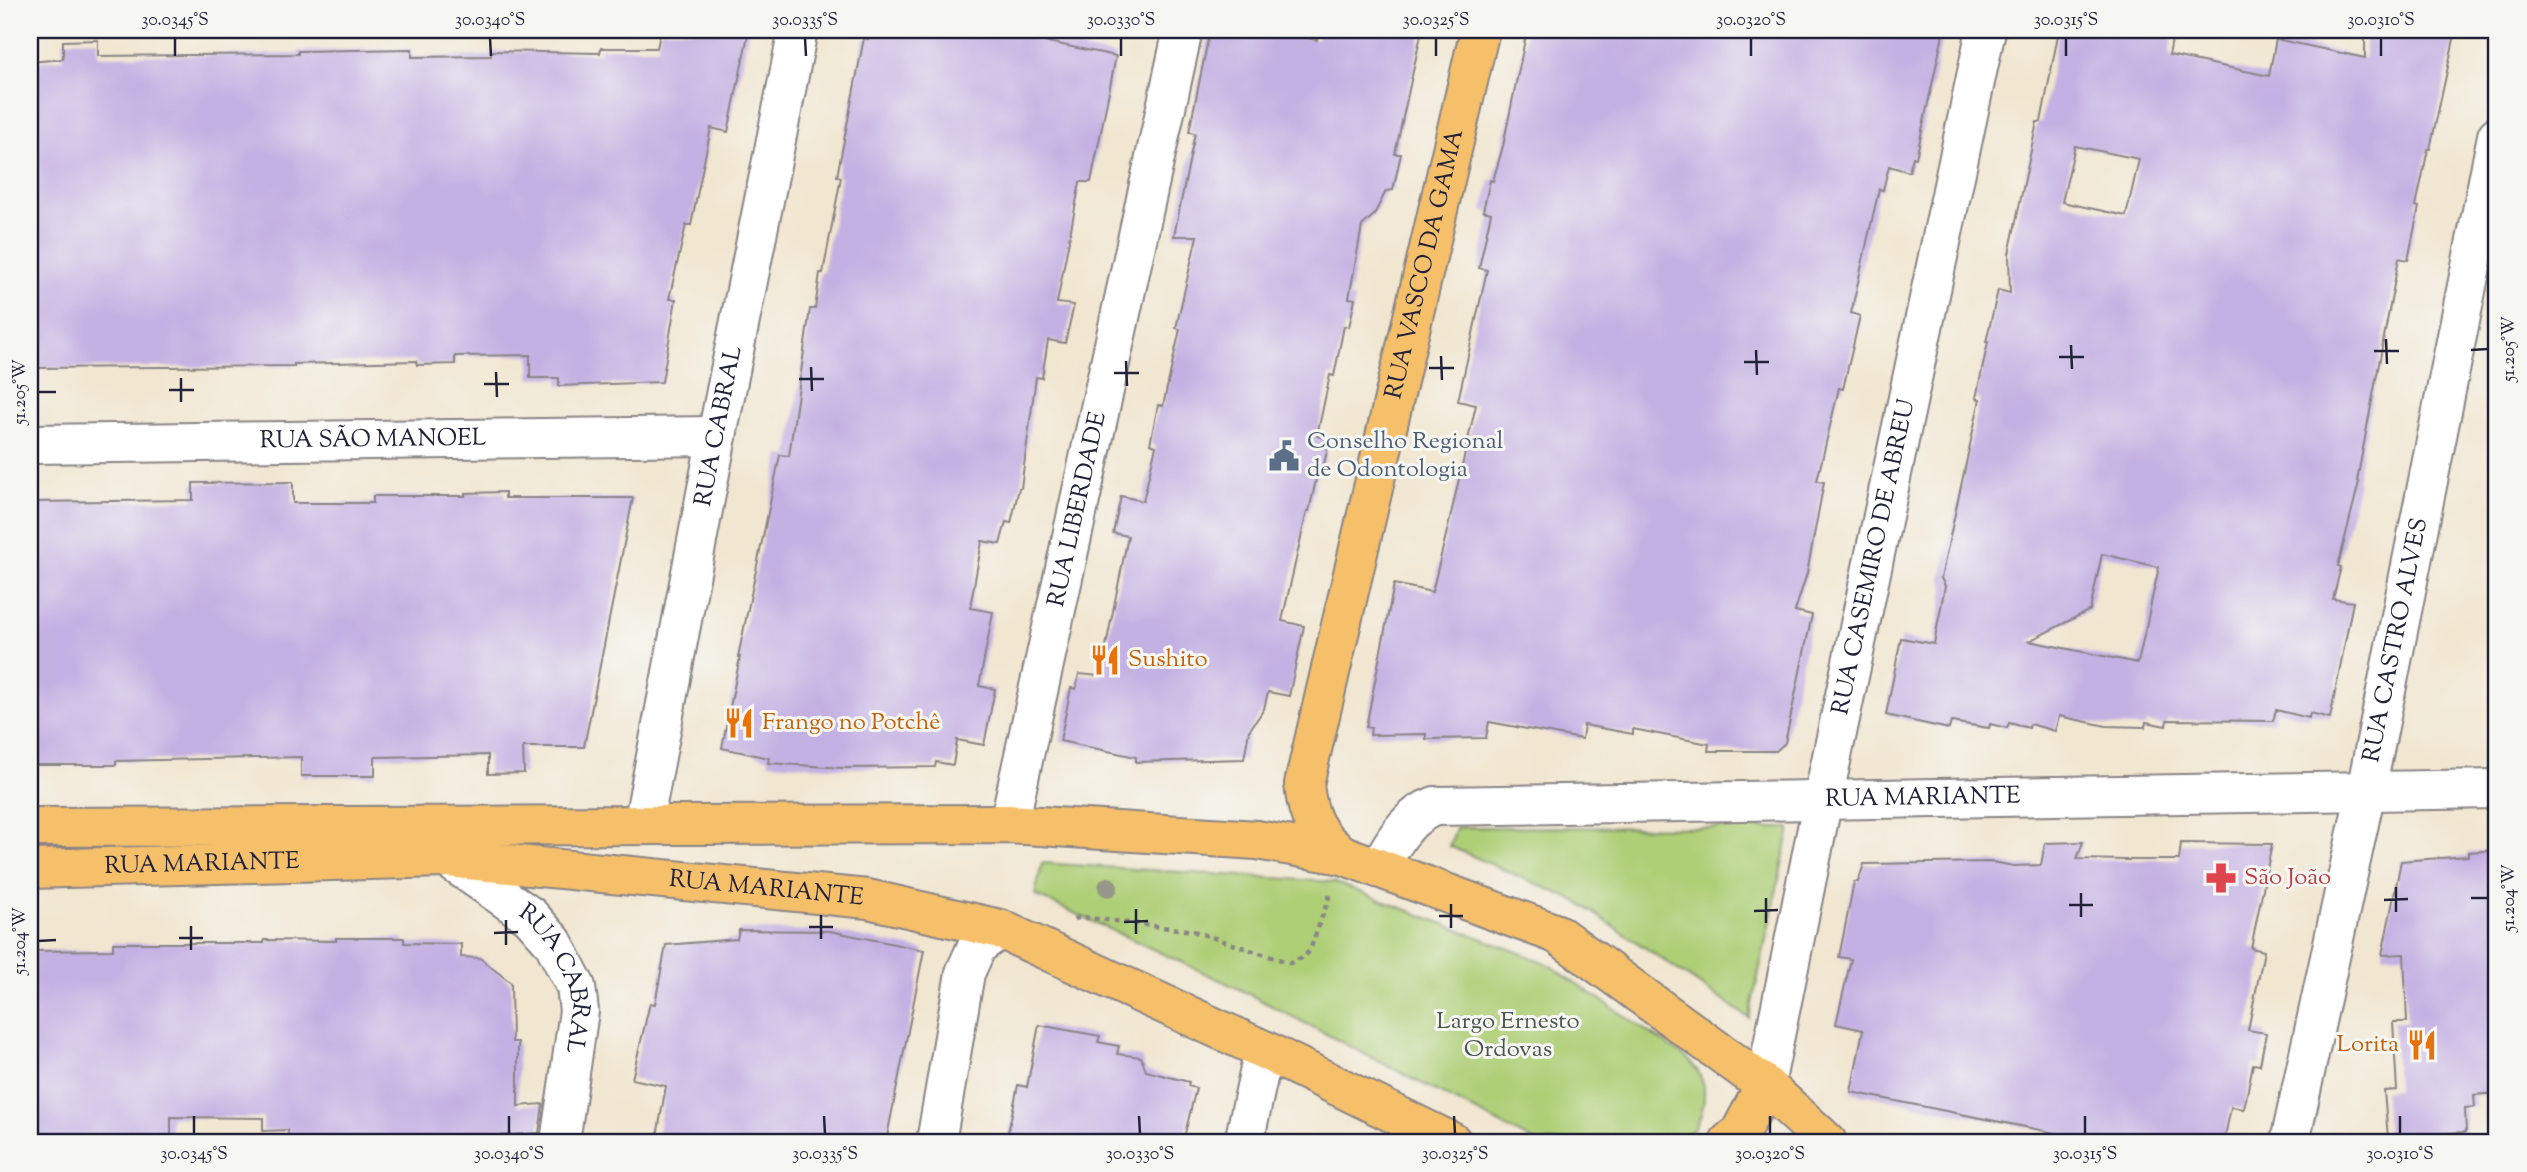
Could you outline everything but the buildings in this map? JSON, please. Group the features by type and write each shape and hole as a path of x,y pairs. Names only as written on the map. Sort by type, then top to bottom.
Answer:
{"main road":[{"name":"RUA VASCO DA GAMA","path":"1343,855 1330,847 1315,829 1307,807 1304,784 1480,30"},
{"name":"RUA MARIANTE","path":"30,827 1009,824 1257,840 1343,855 1557,934 1765,1086 1827,1142"},
{"name":"RUA MARIANTE","path":"30,869 447,858 868,899 1000,929 1264,1050 1452,1142"},
{"path":"1729,1142 1740,1133 1765,1086"}],"street":[{"name":"RUA CABRAL","path":"643,825 798,30"},
{"name":"RUA LIBERDADE","path":"1009,824 1183,30"},
{"name":"RUA CASEMIRO DE ABREU","path":"1765,1086 1986,30"},
{"name":"RUA CASTRO ALVES","path":"2290,1142 2366,792 2497,136"},
{"name":"RUA SÃO MANOEL","path":"30,444 717,436"},
{"name":"RUA MARIANTE","path":"1378,869 1408,821 1420,811 1435,806 2497,789"},
{"name":"RUA CABRAL","path":"447,858 530,916 553,942 576,987 579,1011 560,1142"},
{"path":"936,1142 965,973 977,946 1000,929"},
{"path":"1244,1142 1264,1050"}],"path":[{"path":"1069,919 1083,918 1194,931 1290,963 1306,956 1310,950 1343,855"}],"green space":[{"path":"1457,827 1790,828 1749,1018 1576,901 1449,846"},
{"name":"Largo Ernesto Ordovas","path":"1042,863 1334,882 1546,963 1688,1059 1698,1071 1704,1086 1701,1115 1694,1128 1675,1142 1535,1142 1235,987 1035,895"}],"place":[{"name":"Conselho Regional de Odontologia","path":"1284,456"},
{"name":"Sushito","path":"1105,660"},
{"name":"Frango no Potchê","path":"739,723"},
{"name":"São João","path":"2221,878"},
{"name":"Lorita","path":"2422,1045"}]}
